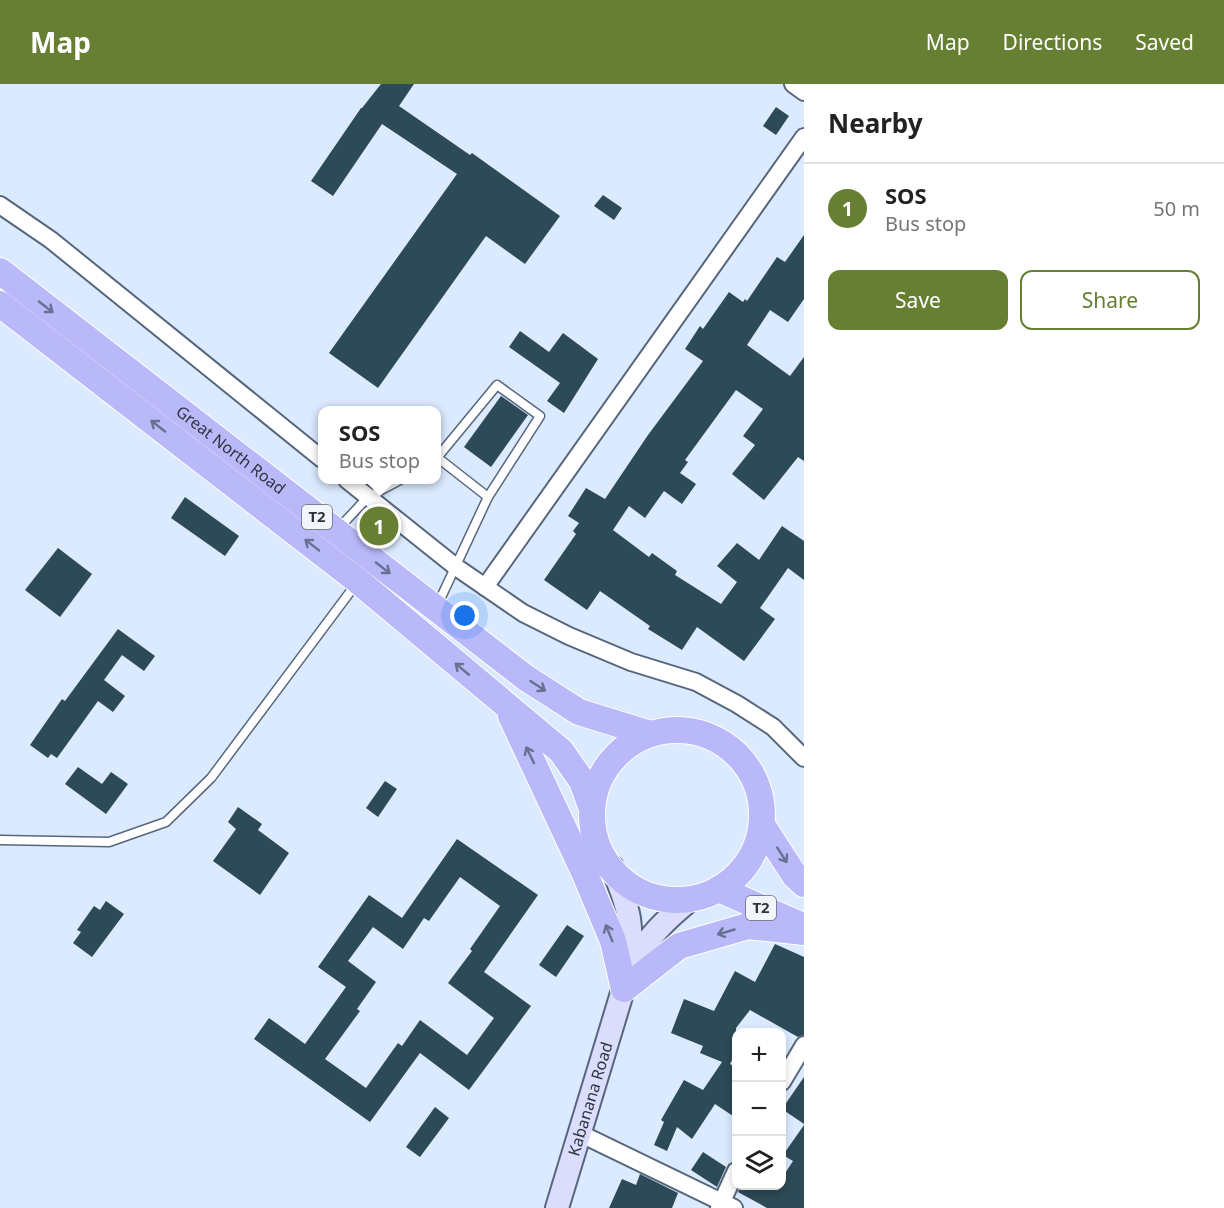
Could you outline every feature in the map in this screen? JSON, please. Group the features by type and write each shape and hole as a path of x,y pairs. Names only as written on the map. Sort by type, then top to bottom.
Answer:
{"main road":[{"name":"Great North Road","path":"0,271 526,678 579,712 650,734"},
{"name":"Great North Road","path":"0,304 358,581 561,751 582,781 591,806"},
{"path":"507,708 593,893 626,980 679,946 748,926 804,932"},
{"name":"T2","path":"675,730 713,740 729,750 743,764 756,787 763,811 762,825 751,857 737,875 719,889 691,899 662,897 648,893 633,886 612,867 600,849 591,806 598,779 614,756 636,739 675,730"},
{"name":"T2","path":"762,825 795,876 804,884"},
{"name":"T2","path":"719,889 804,927"}],"street":[{"path":"793,84 804,92"},
{"path":"485,587 804,137"},
{"path":"0,205 51,240 318,456"},
{"path":"351,484 456,567 523,613 569,636 631,662 696,682 773,727 804,758"},
{"path":"612,867 626,900 632,935 626,980"},
{"path":"626,980 645,942 666,919 691,899"},
{"name":"Kabanana Road","path":"557,1208 626,980"},
{"path":"786,1075 804,1045"},
{"path":"579,1133 725,1206 732,1184"}],"lane":[{"path":"435,609 488,497 540,416 497,385 441,453"},
{"path":"441,461 488,497"},
{"path":"336,531 368,497 392,484"},
{"path":"0,840 109,842 166,822 211,778 358,581"}],"building":[{"path":"381,84 414,84 399,106 470,155 472,153 560,216 525,264 486,236 378,388 329,353 457,174 382,124 333,196 311,181 361,108"},
{"path":"776,107 789,116 776,135 763,126"},
{"path":"603,195 622,208 614,220 594,206"},
{"path":"804,235 804,299 788,322 770,310 747,345 790,376 804,357 804,461 798,457 764,500 732,474 755,445 743,436 763,409 736,390 685,460 688,462 680,473 696,484 682,504 664,491 645,518 629,506 613,530 649,557 652,553 677,571 675,575 721,604 737,582 717,566 737,543 759,560 782,526 804,541 804,580 788,568 760,608 775,619 744,661 697,627 682,650 648,629 650,626 600,591 587,610 544,580 576,534 573,531 579,523 568,516 586,488 605,499 648,435 703,361 685,349 700,326 703,329 729,292 743,302 745,299 747,301 777,257 785,262"},
{"path":"520,331 549,352 563,333 598,359 564,413 547,401 560,383 509,347"},
{"path":"501,396 528,415 491,467 464,447"},
{"path":"185,497 239,536 225,556 171,518"},
{"path":"58,548 92,574 60,617 25,590"},
{"path":"118,629 155,656 144,671 122,655 104,680 125,696 113,712 98,701 57,758 51,754 48,758 30,745 62,699 65,701"},
{"path":"78,767 102,784 111,772 128,784 106,814 65,784"},
{"path":"385,781 397,789 378,817 366,808"},
{"path":"238,807 262,824 258,830 289,853 260,895 213,861 236,829 228,822"},
{"path":"457,839 538,895 484,972 531,1006 469,1090 420,1053 370,1122 254,1039 269,1018 305,1044 346,987 318,967 369,895 402,918","holes":["460,877 500,906 470,949 472,951 448,983 494,1018 467,1055 420,1020 402,1046 398,1043 366,1088 325,1059 360,1011 357,1009 376,982 348,961 373,927 403,949 424,918 429,921"]},
{"path":"106,901 124,914 92,957 73,943 81,932 77,930 94,906 100,910"},
{"path":"567,925 584,936 556,977 539,965"},
{"path":"775,944 804,957 804,1035 798,1037 786,1028 750,1010 736,1028 732,1028 730,1064 732,1065 732,1115 715,1104 692,1139 677,1127 667,1151 654,1145 664,1122 661,1120 684,1080 703,1090 722,1062 700,1053 703,1046 671,1033 684,999 714,1011 735,971 755,982"},
{"path":"804,1077 804,1124 786,1112 786,1103"},
{"path":"435,1107 449,1118 420,1157 406,1147"},
{"path":"804,1125 804,1208 767,1208 738,1192 739,1190 786,1190 786,1172 793,1161 786,1157 786,1151"},
{"path":"703,1152 726,1167 717,1187 691,1170"},
{"path":"640,1174 678,1193 672,1208 609,1208 622,1179 636,1185"}],"place":[{"name":"SOS","path":"379,526"}]}
